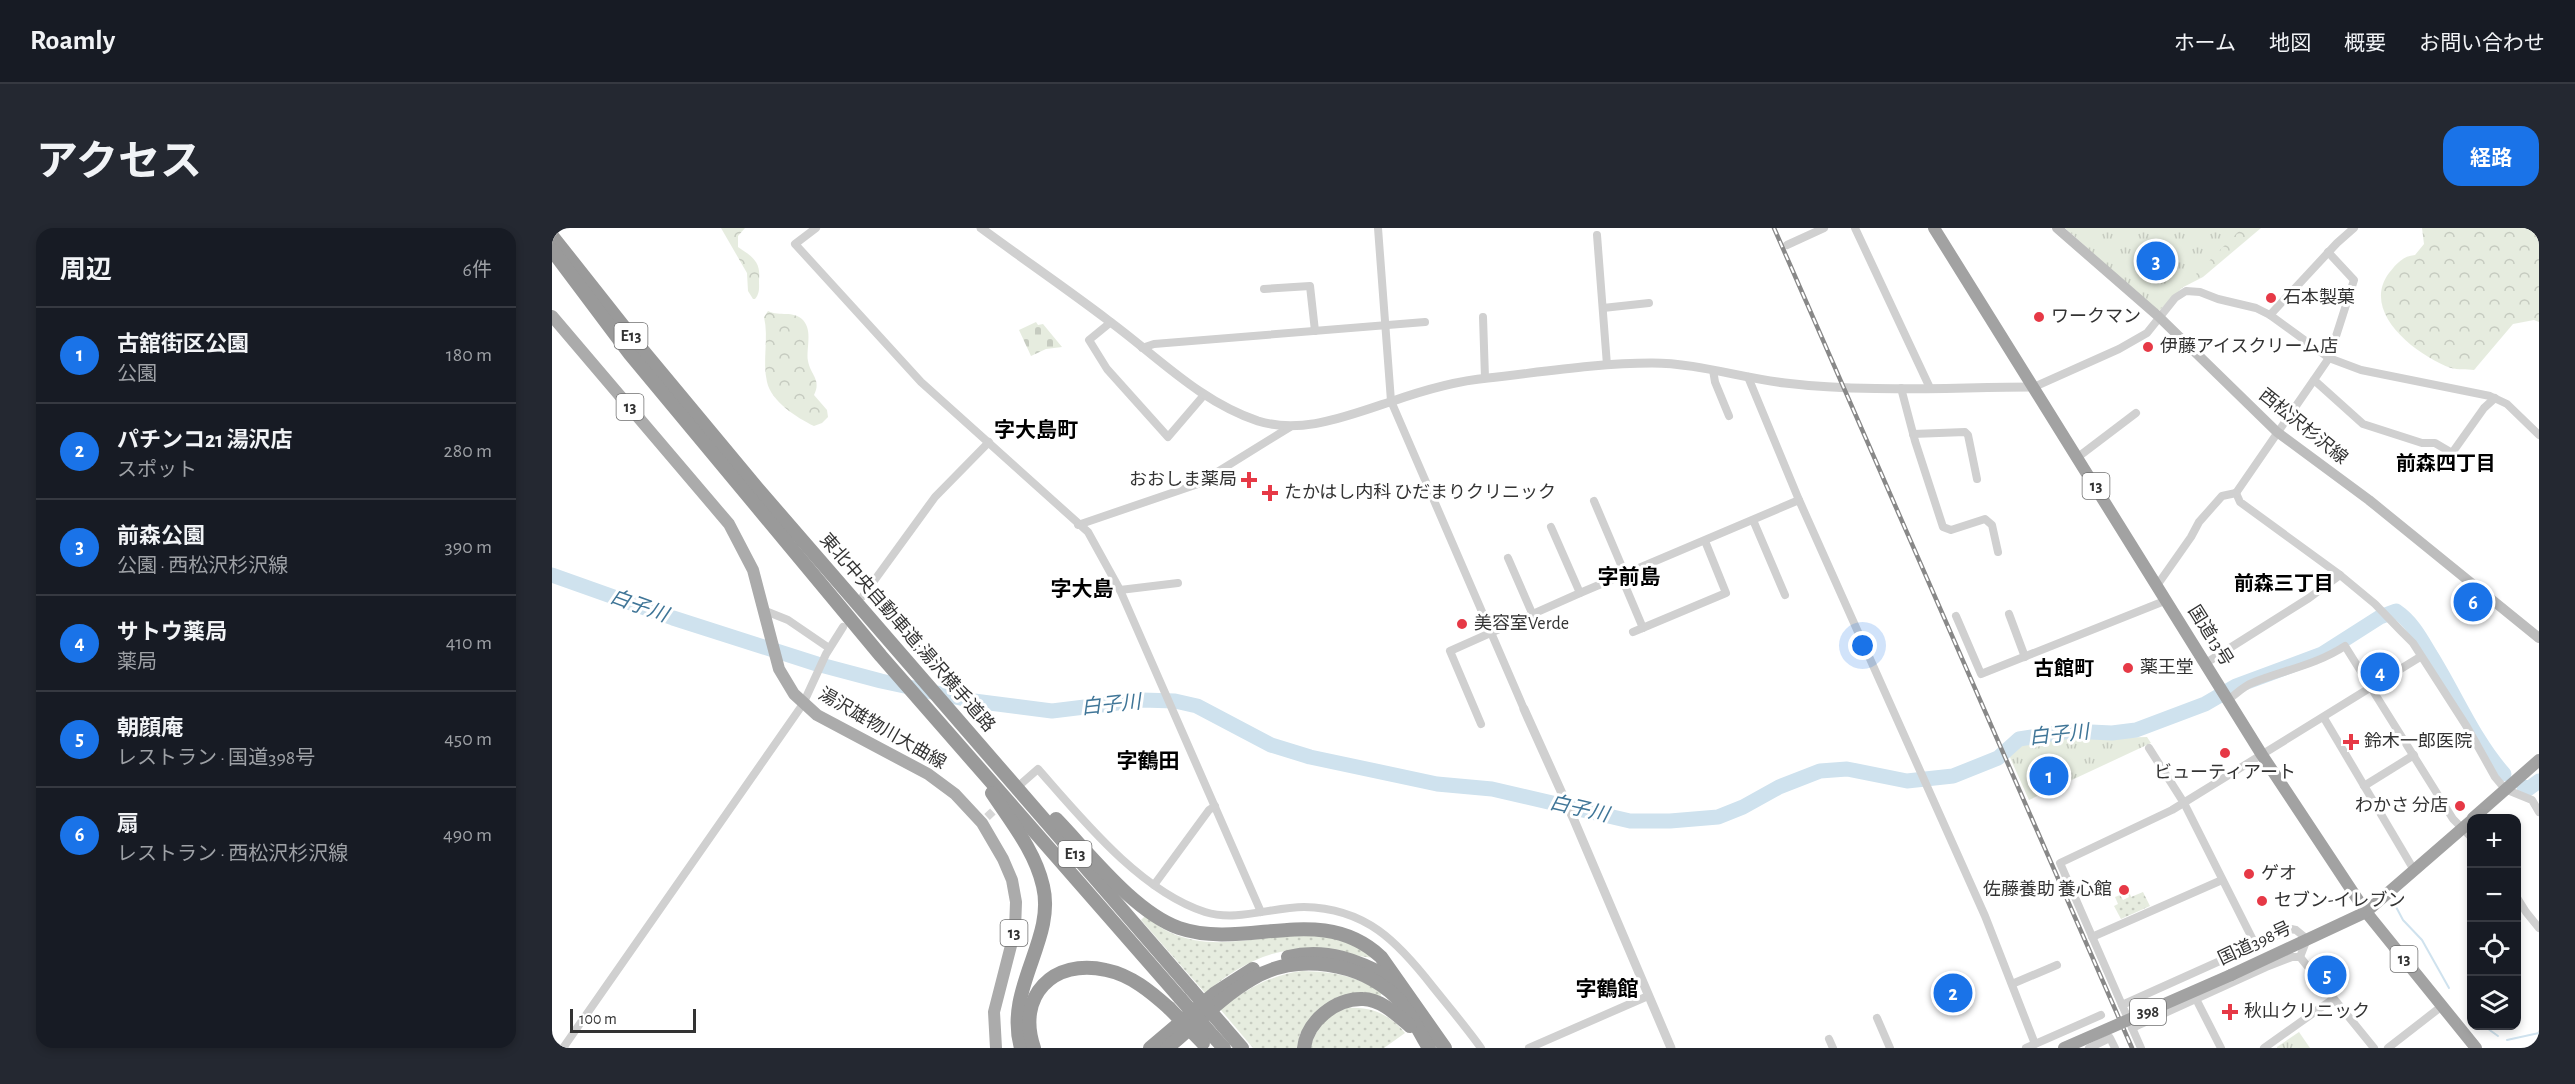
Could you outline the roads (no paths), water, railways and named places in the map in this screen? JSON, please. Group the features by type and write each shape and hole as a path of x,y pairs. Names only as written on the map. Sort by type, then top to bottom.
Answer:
{"highway":[{"name":"国道13号","path":"1934,228 2158,584 2262,755 2366,912 2476,1048"},
{"name":"東北中央自動車道;湯沢横手道路","path":"552,236 705,426 1191,988 1212,1038 1242,1048"},
{"name":"東北中央自動車道;湯沢横手道路","path":"552,250 630,354 881,656 1212,1038 1224,1048"},
{"path":"972,735 1138,904 1160,920 1201,933 1235,934 1293,928 1328,930 1353,937 1368,945 1381,957 1445,1048"},
{"path":"965,752 1028,848 1044,887 1045,907 1042,925 1020,994 1017,1032 1022,1048"},
{"name":"国道398号","path":"2478,814 2539,760"},
{"name":"国道398号","path":"2064,1048 2231,975 2366,912 2467,824"},
{"path":"1150,1048 1238,978 1277,959 1299,954 1337,957 1361,962 1399,983"},
{"path":"1167,1048 1253,978 1277,968 1298,963 1330,965 1355,971 1374,980 1398,999 1430,1048"},
{"path":"1034,1048 1028,1030 1031,1005 1043,984 1066,969 1083,966 1107,970 1128,978 1212,1038"},
{"path":"1304,1048 1313,1026 1322,1014 1334,1006 1364,999 1388,1008 1421,1036"}],"main road":[{"name":"西松沢杉沢線","path":"2057,228 2158,316 2277,432 2369,500 2539,638"},
{"name":"湯沢雄物川大曲線","path":"552,316 729,524 753,570 778,669 802,704 818,715 928,774 985,820 1012,880 1016,902 1015,930 994,1012 996,1048"}],"street":[{"path":"816,228 795,244 886,346 948,408 989,442 1077,525 1088,532 1120,590 1261,912"},
{"path":"981,228 1111,322 1204,395 1258,421 1290,427"},
{"path":"1378,228 1391,401 1671,1048"},
{"path":"1787,245 1806,232 1824,228"},
{"path":"1855,228 1930,388"},
{"path":"2270,315 2328,252 2354,228"},
{"path":"1597,235 1607,365"},
{"path":"2158,584 2199,522 2222,496 2236,493 2330,358 2354,280 2328,252"},
{"path":"1264,289 1310,286 1315,331"},
{"path":"1077,525 1198,484 1290,427 1354,414 1437,388 1485,378 1607,365 1662,363 1684,364 1786,383 1832,387 2034,387 2119,349 2147,333 2158,316 2175,298 2186,291 2200,292 2256,308 2270,315 2330,358 2361,370 2495,398 2507,404 2539,435"},
{"path":"1603,308 1649,303"},
{"path":"1483,317 1485,378"},
{"path":"1111,322 1089,340 1107,369 1168,437 1204,395"},
{"path":"1142,348 1154,344 1425,322"},
{"path":"1713,370 1715,382 1730,416"},
{"path":"1748,377 1799,500 1985,916 2035,1044"},
{"path":"2314,380 2363,424 2422,444 2435,443 2452,453 2484,408 2495,398"},
{"path":"1901,387 1913,434 1943,527 1951,530 1985,519 1992,525 1998,552"},
{"path":"2078,457 2136,413"},
{"path":"1913,434 1965,432 1968,435 1977,479"},
{"path":"863,596 935,497 989,442"},
{"path":"2236,493 2240,502 2340,575 2375,604 2413,643 2505,789 2536,797 2539,812"},
{"path":"1481,724 1450,651 1532,613 1799,500"},
{"path":"1594,501 1644,628"},
{"path":"1753,520 1785,595"},
{"path":"1551,526 1580,593"},
{"path":"1633,632 1726,593 1705,541"},
{"path":"1508,558 1532,613"},
{"path":"2206,663 2309,598 2340,575"},
{"path":"1120,590 1178,583"},
{"path":"1956,616 1981,674 2167,600"},
{"path":"763,610 788,620 828,651"},
{"path":"2009,614 2025,657"},
{"path":"563,1048 802,704 828,651 843,627"},
{"path":"2229,699 2251,684 2299,669 2330,656 2345,646 2453,819 2467,822"},
{"path":"2141,1048 2060,863 2184,803 2420,657"},
{"path":"2324,718 2414,870"},
{"path":"2149,748 2184,803 2255,944"},
{"path":"2364,786 2414,755"},
{"path":"1022,783 1038,769 1080,817 1140,874 1184,904 1206,912 1240,915 1303,907 1330,909 1372,925 1404,951 1481,1048"},
{"path":"1154,885 1209,810 1215,806"},
{"path":"2092,937 2222,880"},
{"path":"2521,903 2539,928"},
{"path":"2122,1005 2290,929 2296,930 2307,939 2300,957"},
{"path":"2132,1028 2292,957 2300,957"},
{"path":"2300,957 2374,1048"},
{"path":"2012,984 2057,965"},
{"path":"1529,1048 1648,996"},
{"path":"2196,999 2222,1048"},
{"path":"2264,1048 2333,999"},
{"path":"2388,1048 2442,1006"},
{"path":"2026,1048 2101,1015"},
{"path":"1877,1018 1890,1048"},
{"path":"2089,1048 2110,1038 2115,1048"},
{"path":"1829,1039 1833,1048"}],"waterway":[{"name":"白子川","path":"552,575 673,618 817,664 881,681 974,701 1052,711 1142,700 1175,701 1197,706 1271,745 1310,757 1437,784 1492,789 1630,821 1670,821 1718,817 1743,807 1779,787 1820,771 1847,769 1907,781 1953,776 1998,758 2019,739 2070,731 2112,733 2136,730 2205,704 2236,686 2322,654 2380,617 2396,611 2407,620 2419,636 2483,747 2504,774"},
{"name":"白子川","path":"2524,787 2528,789 2539,781"},
{"path":"2395,905 2403,920 2422,940 2449,988"},
{"path":"2490,1030 2498,1036"},
{"path":"2507,1040 2539,1033"}],"tunnel":[{"path":"987,817 1019,787"}],"railway":[{"path":"1774,228 2132,1048"}],"place":[{"name":"前森公園","path":"2156,261"},
{"name":"石本製菓","path":"2271,298"},
{"name":"ワークマン","path":"2039,317"},
{"name":"伊藤アイスクリーム店","path":"2148,347"},
{"name":"おおしま薬局","path":"1249,480"},
{"name":"たかはし内科 ひだまりクリニック","path":"1270,493"},
{"name":"扇","path":"2473,602"},
{"name":"美容室Verde","path":"1462,624"},
{"name":"薬王堂","path":"2128,668"},
{"name":"サトウ薬局","path":"2380,672"},
{"name":"鈴木一郎医院","path":"2351,742"},
{"name":"ビューティアート","path":"2225,753"},
{"name":"古舘街区公園","path":"2049,776"},
{"name":"わかさ 分店","path":"2460,806"},
{"name":"ゲオ","path":"2249,874"},
{"name":"佐藤養助 養心館","path":"2124,890"},
{"name":"セブン-イレブン","path":"2262,901"},
{"name":"朝顔庵","path":"2327,975"},
{"name":"パチンコ21 湯沢店","path":"1953,993"},
{"name":"秋山クリニック","path":"2230,1012"}],"district":[{"name":"字大島町","path":"1036,430"},
{"name":"前森四丁目","path":"2446,464"},
{"name":"字前島","path":"1629,577"},
{"name":"前森三丁目","path":"2284,584"},
{"name":"字大島","path":"1082,589"},
{"name":"古館町","path":"2064,669"},
{"name":"字鶴田","path":"1148,761"},
{"name":"字鶴館","path":"1607,989"}]}
